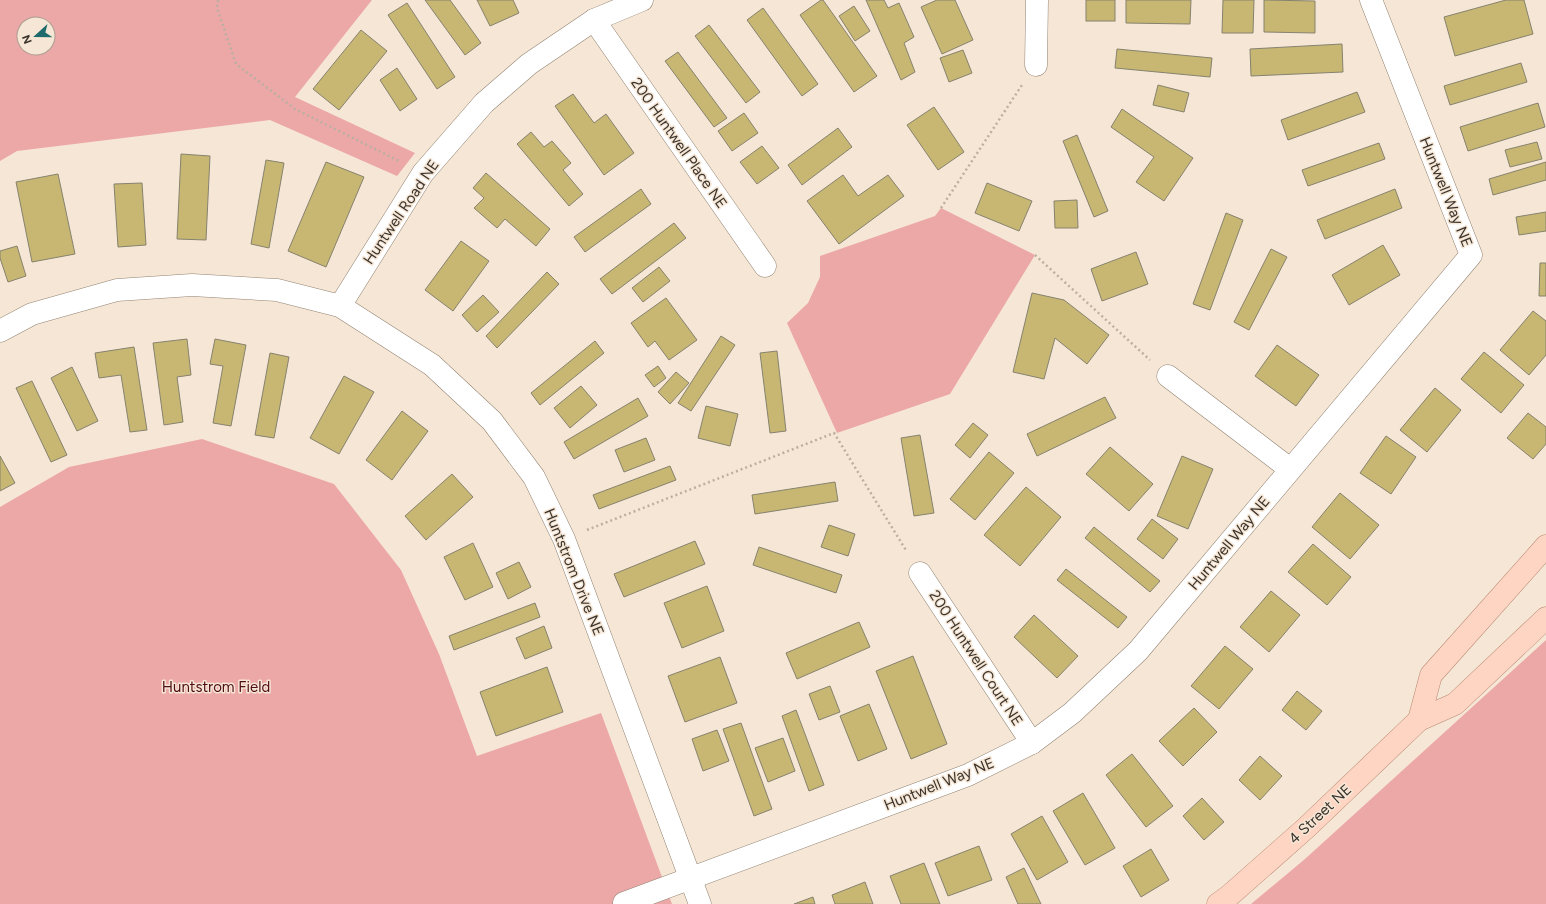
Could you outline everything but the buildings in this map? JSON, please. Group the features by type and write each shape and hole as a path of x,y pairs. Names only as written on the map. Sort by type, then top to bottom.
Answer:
{"main road":[{"path":"1419,720 1431,675 1546,546"},
{"name":"4 Street NE","path":"1218,904 1306,828 1419,720 1455,704 1546,618"}],"street":[{"name":"Huntwell Road NE","path":"340,306 423,173 484,103 528,64 594,20 642,0"},
{"path":"1036,65 1037,0"},
{"name":"Huntwell Way NE","path":"624,903 968,776 1032,743 1072,713 1138,651 1471,255 1371,0"},
{"name":"200 Huntwell Place NE","path":"594,20 765,266"},
{"name":"Huntstrom Drive NE","path":"0,331 32,314 117,290 192,285 277,290 340,306 432,365 492,421 534,477 564,539 700,904"},
{"path":"1168,376 1290,469"},
{"name":"200 Huntwell Court NE","path":"920,573 1032,743"}],"path":[{"path":"218,0 216,8 236,64 295,109 423,173"},
{"path":"940,208 1036,65"},
{"path":"1035,255 1168,376"},
{"path":"564,539 834,433 920,573"}],"green space":[{"path":"0,0 372,0 295,97 415,153 397,176 270,120 17,151 0,161"},
{"path":"941,208 1035,255 950,394 837,433 787,323 808,303 820,277 820,256 935,216"},
{"name":"Huntstrom Field","path":"202,439 334,484 401,570 439,654 477,756 601,713 672,904 0,904 0,507 69,467"},
{"path":"1546,640 1546,904 1251,904 1305,859"}]}
